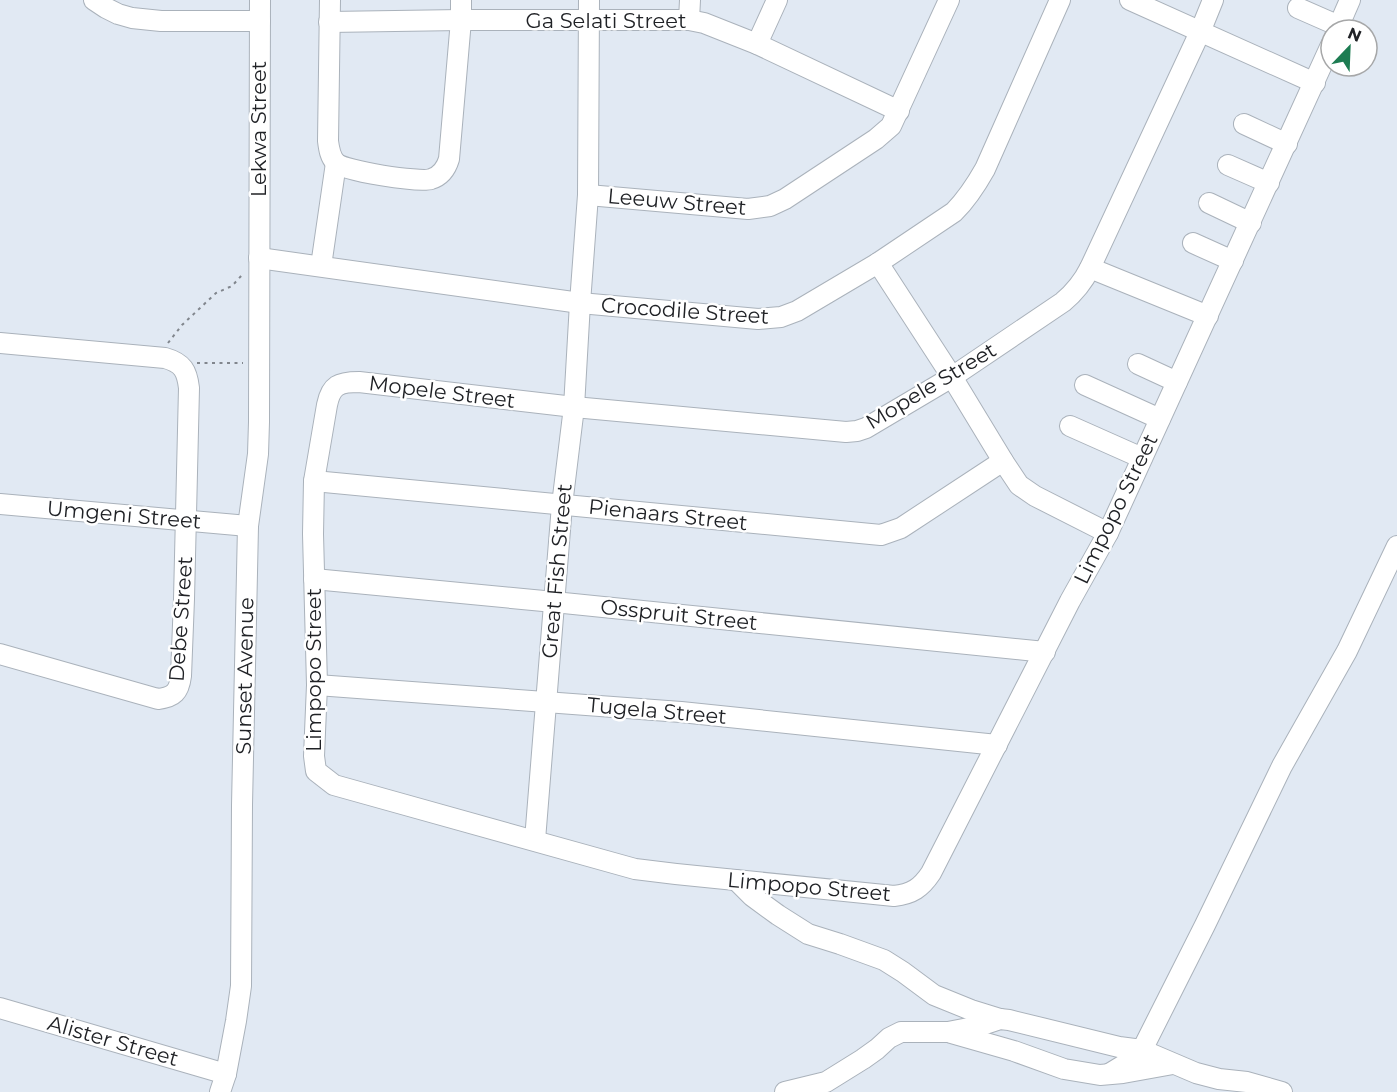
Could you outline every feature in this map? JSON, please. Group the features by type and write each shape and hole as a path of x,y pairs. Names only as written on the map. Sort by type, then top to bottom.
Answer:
{"street":[{"path":"94,0 111,11 132,18 161,21 260,21"},
{"name":"Lekwa Street","path":"259,258 260,0"},
{"path":"330,0 328,141 330,152 336,163 346,168 423,181 441,174 447,165 450,153 461,0"},
{"name":"Great Fish Street","path":"535,840 562,505 574,407 588,195 589,0"},
{"path":"689,20 690,0"},
{"path":"758,44 777,0"},
{"name":"Leeuw Street","path":"588,195 748,209 770,206 786,199 876,139 891,126 949,0"},
{"name":"Crocodile Street","path":"259,258 580,303 758,319 781,317 797,311 878,263 954,212 972,192 990,158 1059,0"},
{"path":"1130,0 1315,83"},
{"name":"Mopele Street","path":"343,383 359,382 574,407 846,432 857,431 872,425 952,377 1073,294 1090,268 1213,0"},
{"path":"1342,18 1350,0"},
{"path":"1298,8 1319,18"},
{"name":"Ga Selati Street","path":"329,22 689,20 704,23 758,44 899,111"},
{"name":"Limpopo Street","path":"343,383 336,386 329,396 314,481 317,685 314,756 316,771 334,785 635,868 894,896 906,894 924,884 931,873 1070,601 1108,532 1319,74"},
{"path":"1244,124 1287,144"},
{"path":"321,266 336,163"},
{"path":"1228,165 1269,183"},
{"path":"1209,203 1251,223"},
{"path":"1193,243 1233,261"},
{"name":"Sunset Avenue","path":"223,1083 241,986 248,526 258,454 259,258"},
{"path":"878,263 1019,485 1108,532"},
{"path":"1090,268 1208,316"},
{"path":"0,343 157,357 180,364"},
{"name":"Debe Street","path":"0,654 158,699 169,698 177,692 181,676 189,388 180,364"},
{"path":"1138,364 1177,382"},
{"path":"1085,385 1160,419"},
{"path":"1070,426 1142,458"},
{"name":"Pienaars Street","path":"314,481 881,535 901,528 1003,461"},
{"name":"Umgeni Street","path":"0,504 248,526"},
{"path":"1109,1074 1142,1050 1282,766 1347,651 1397,546"},
{"name":"Osspruit Street","path":"314,579 1045,652"},
{"name":"Tugela Street","path":"317,685 681,712 997,745"},
{"path":"736,880 752,896 808,934 884,960 934,994 971,1010 1119,1047 1142,1050 1196,1073 1219,1079 1247,1082 1282,1092"},
{"name":"Alister Street","path":"0,1008 223,1083"},
{"path":"784,1092 826,1082 901,1032 948,1032 1000,1019"},
{"path":"948,1032 1014,1051 1064,1069 1100,1075 1175,1064"}],"path":[{"path":"157,357 182,325 216,293 232,286 259,258"},
{"path":"180,364 259,363"}]}
